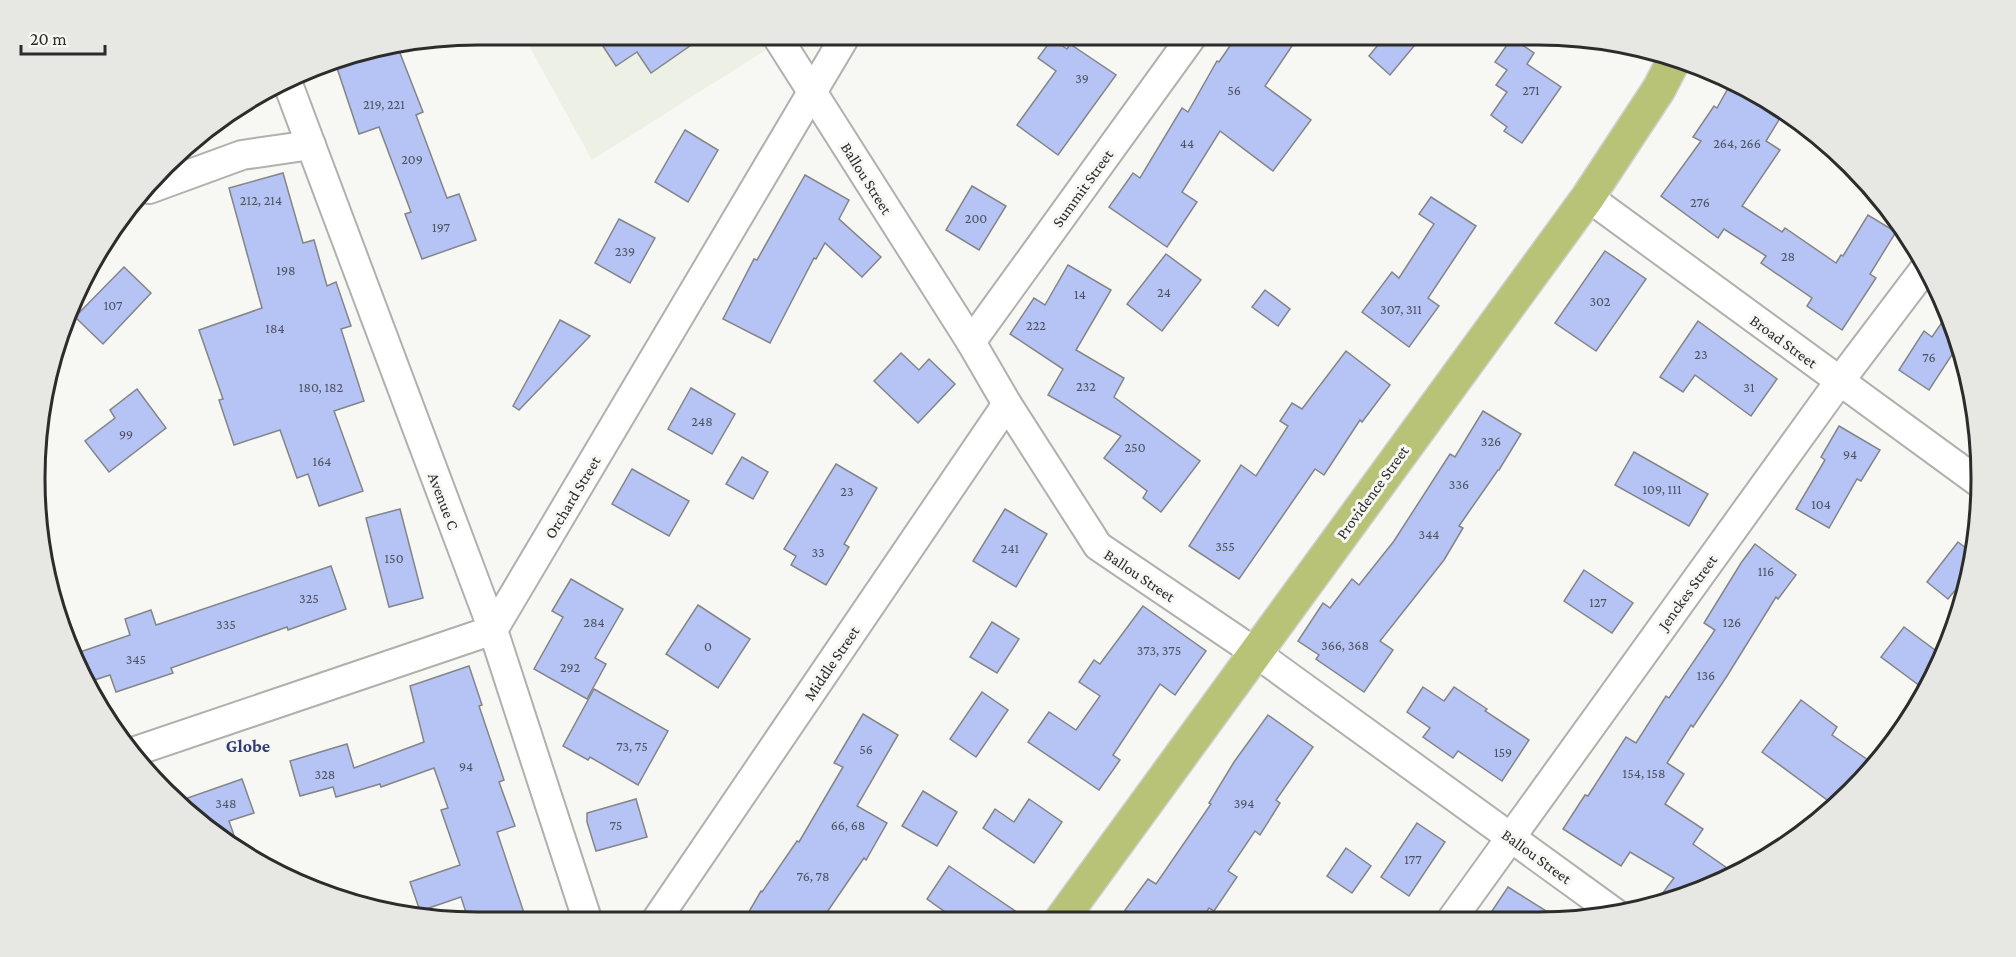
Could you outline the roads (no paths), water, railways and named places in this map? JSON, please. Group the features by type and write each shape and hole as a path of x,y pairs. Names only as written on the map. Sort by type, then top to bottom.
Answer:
{"main road":[{"name":"Providence Street","path":"1068,912 1588,197 1659,89 1671,66"}],"street":[{"name":"Ballou Street","path":"783,45 1098,546 1256,653 1606,906"},
{"name":"Orchard Street","path":"493,630 839,45"},
{"name":"Summit Street","path":"971,342 1185,45"},
{"name":"Avenue C","path":"290,89 493,630 585,912"},
{"path":"160,185 242,155 311,145"},
{"name":"Broad Street","path":"1588,197 1971,477"},
{"name":"Jenckes Street","path":"1457,912 1839,382 1920,275"},
{"name":"Middle Street","path":"662,912 1007,404"},
{"path":"141,749 493,630"}],"district":[{"name":"Globe","path":"248,746"}]}
